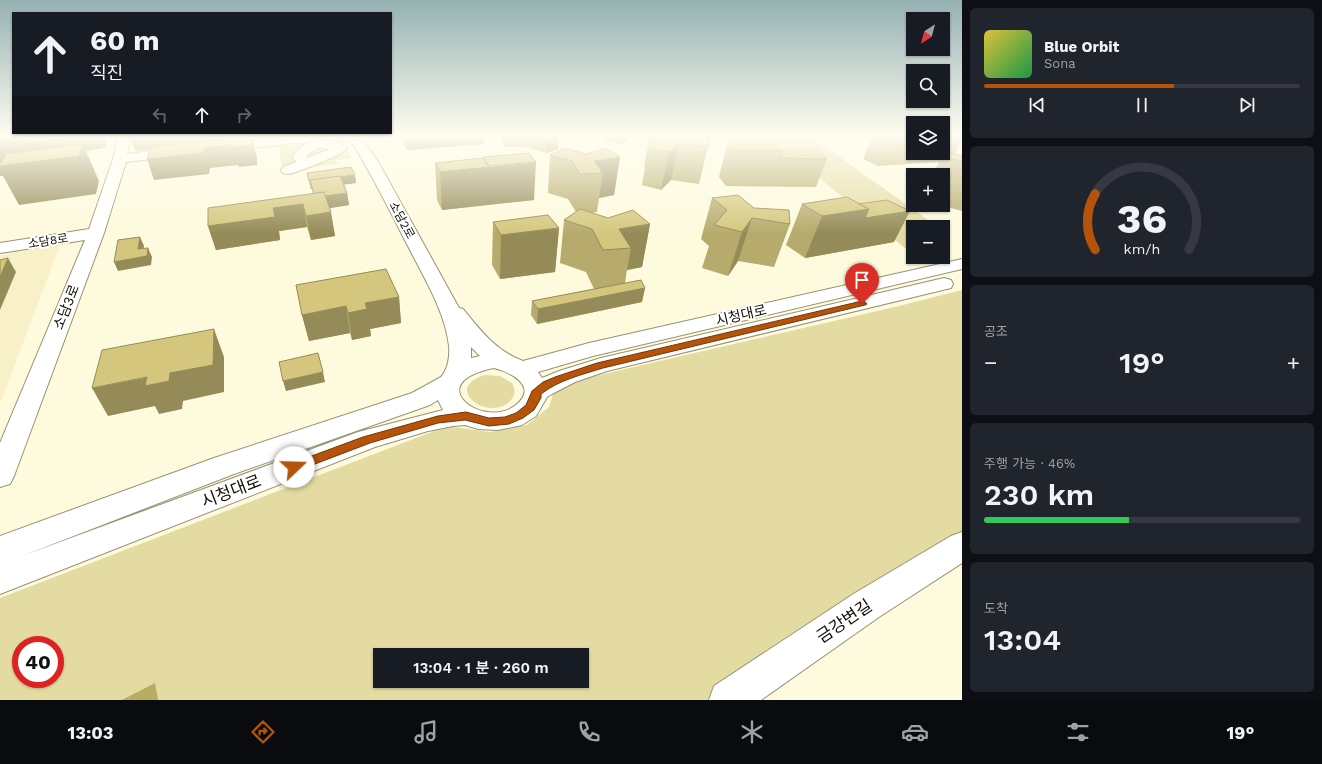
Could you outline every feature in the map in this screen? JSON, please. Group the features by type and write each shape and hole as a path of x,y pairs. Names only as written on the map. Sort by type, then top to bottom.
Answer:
{"street":[{"name":"소담3로","path":"0,476 96,233 117,169"},
{"name":"소담2로","path":"375,169 448,305"},
{"name":"소담8로","path":"0,248 96,233"},
{"name":"시청대로","path":"515,366 962,264"},
{"name":"시청대로","path":"536,393 546,385 558,379 601,365 962,279"},
{"path":"448,305 460,316 478,342 492,355 515,366 530,377 536,387 536,398 530,408 520,416 505,421 489,422 473,419 460,413 451,403 447,393 452,378 461,360 461,348 448,305"},
{"path":"452,378 466,366 480,362 494,361 515,366"},
{"name":"시청대로","path":"0,550 224,466 421,399 452,378"},
{"name":"시청대로","path":"0,579 367,440 426,422 450,417 466,416"},
{"name":"금강변길","path":"728,700 867,605 962,546"}],"shaded area":[{"path":"808,169 856,169 906,204 906,212 917,212 928,220 906,220 906,249"},
{"path":"60,245 0,404 0,255"},
{"path":"962,290 962,538 718,700 0,700 0,598 447,426 490,432 527,425 549,407 554,391 582,379 899,306"},
{"path":"485,375 500,376 512,383 514,387 514,396 511,400 502,406 491,408 482,406 473,401 468,395 467,388 473,381"},
{"path":"155,683 158,700 122,700"}],"building":[{"path":"339,169 352,169 355,175 309,181 307,173"},
{"path":"438,169 473,169 440,172"},
{"path":"577,169 600,169 603,173 580,174"},
{"path":"340,176 347,193 325,196 324,192 314,194 310,180"},
{"path":"324,192 331,212 306,216 303,204 273,208 275,217 208,226 208,208"},
{"path":"738,195 754,208 789,210 790,224 752,218 742,232 714,225 727,210 712,198"},
{"path":"847,197 869,209 822,216 802,204"},
{"path":"887,200 906,209 906,212 865,218 869,209 859,204"},
{"path":"580,209 608,218 633,210 650,224 619,229 631,248 603,250 592,229 564,220"},
{"path":"548,215 559,228 501,235 493,222"},
{"path":"140,237 138,249 148,248 147,256 114,262 118,240"},
{"path":"8,258 0,277 0,260"},
{"path":"386,269 399,297 365,303 367,309 348,313 346,306 302,315 296,285"},
{"path":"641,280 645,288 538,309 532,301"},
{"path":"214,329 213,365 170,373 169,381 145,386 147,377 92,388 102,350"},
{"path":"318,353 323,372 283,381 279,362"}],"route":[{"path":"294,467 367,440 438,419 466,416 489,422 505,421 520,416 530,408 536,398 536,393 546,385 558,379 601,365 862,304"}]}
